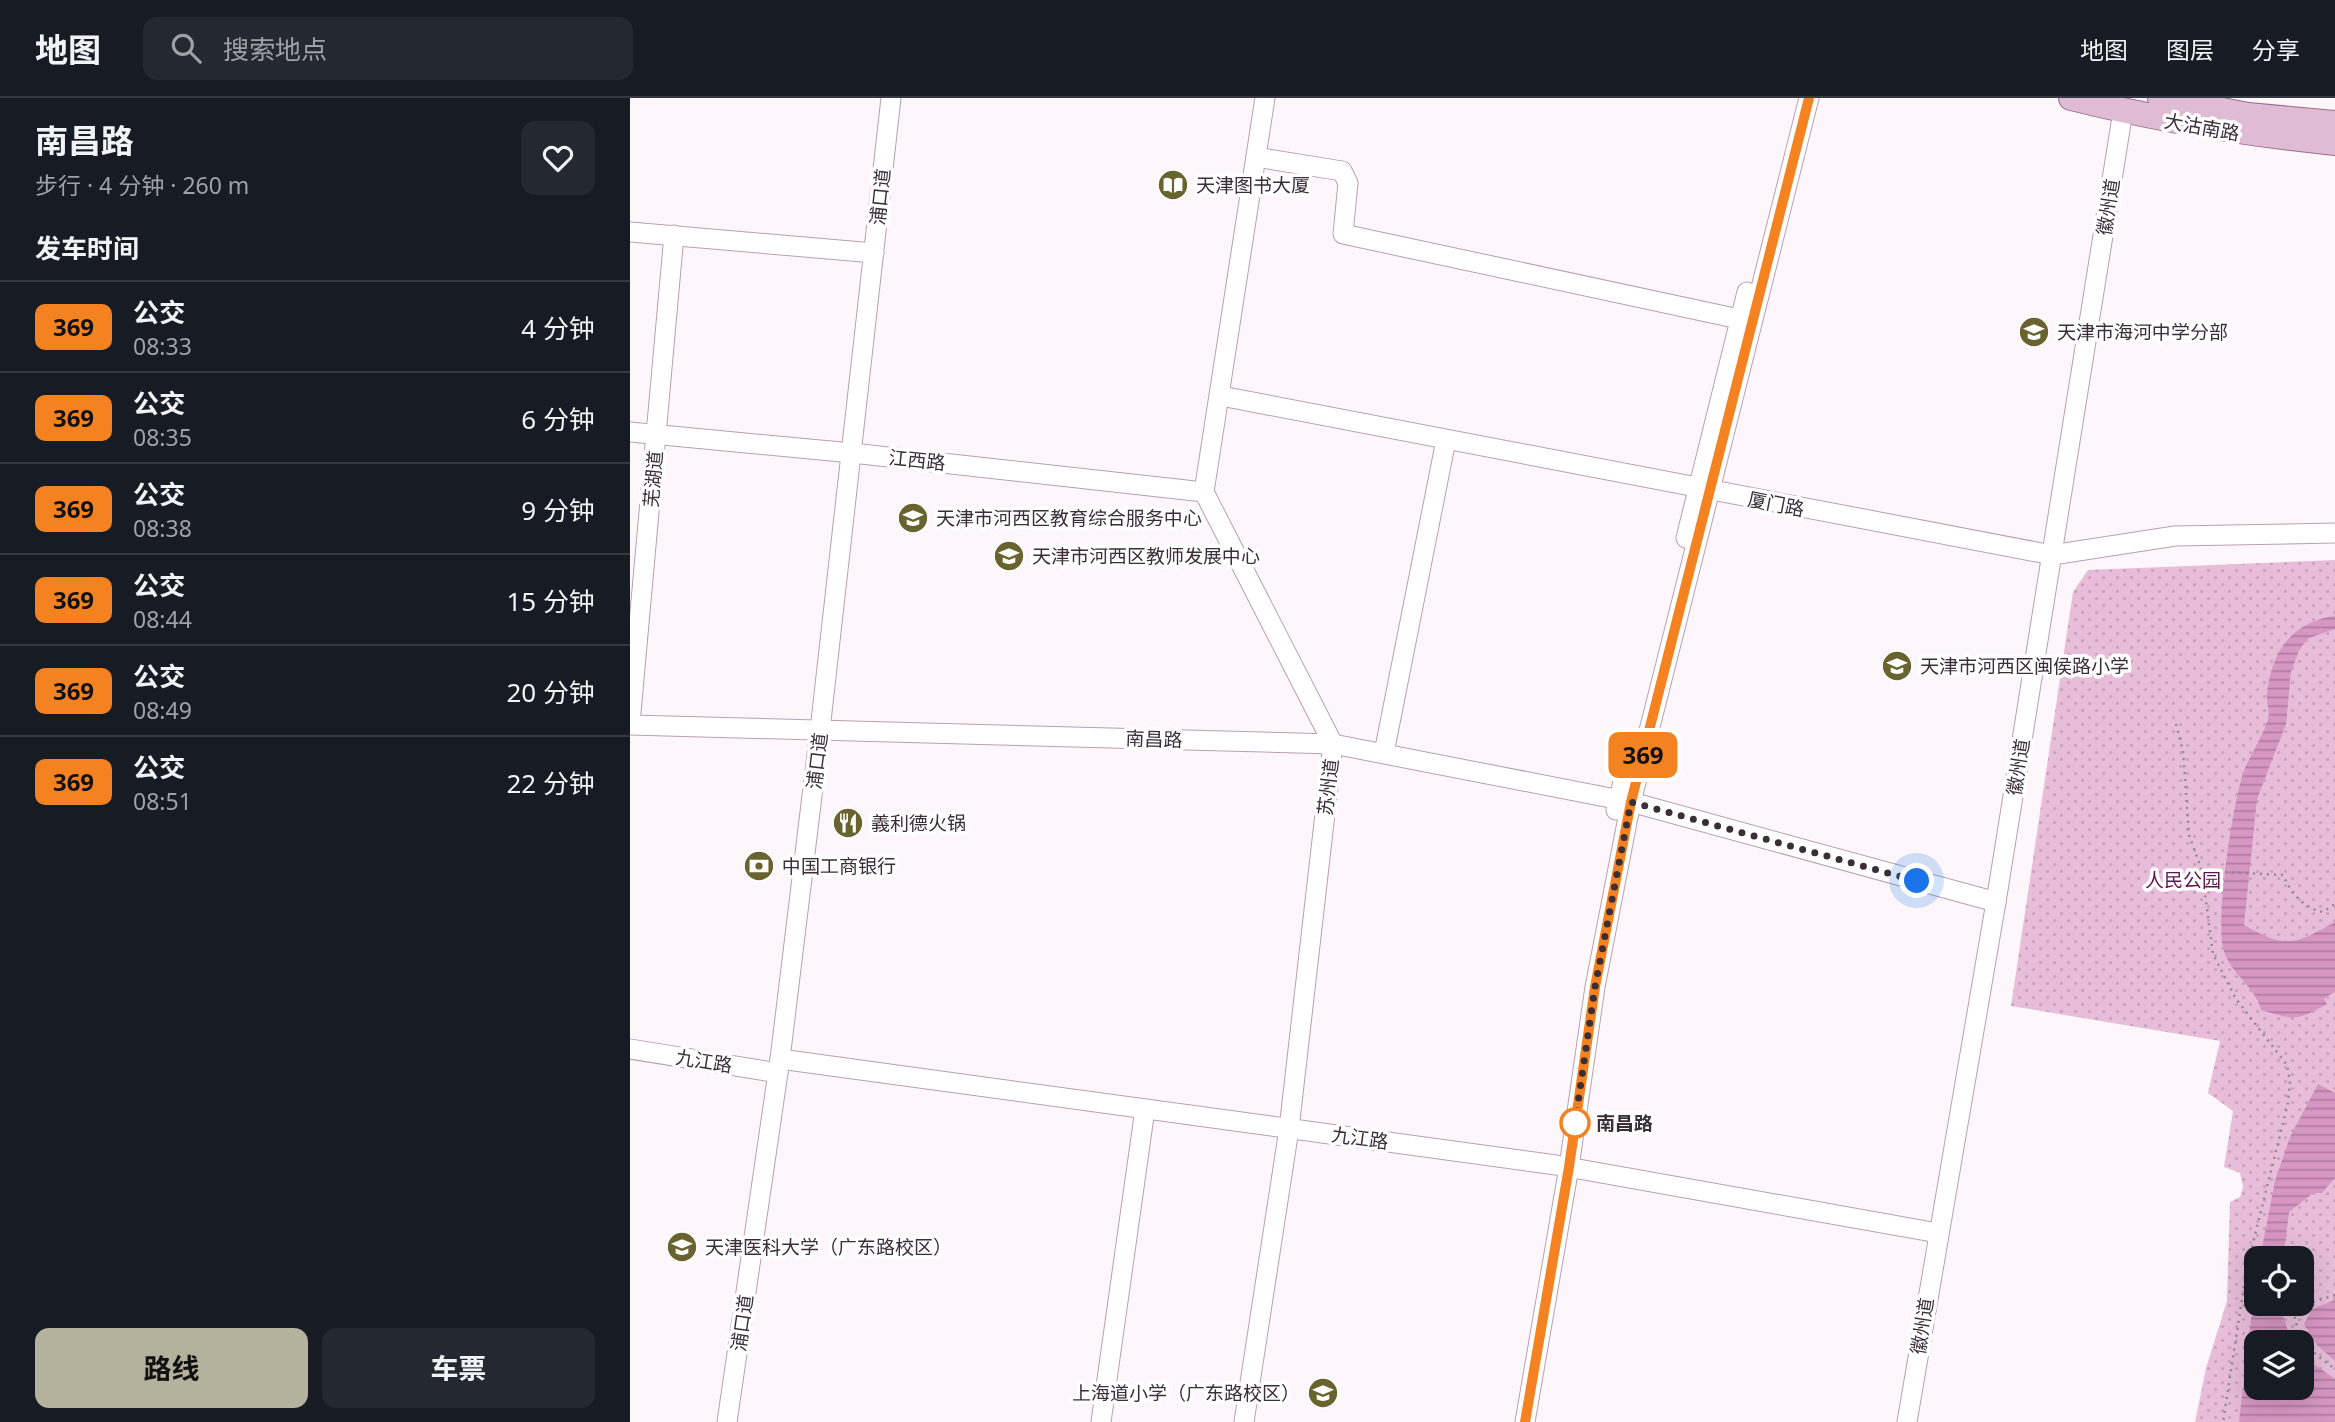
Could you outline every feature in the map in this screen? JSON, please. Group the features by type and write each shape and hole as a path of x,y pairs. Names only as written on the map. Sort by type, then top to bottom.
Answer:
{"main road":[{"name":"大沽南路","path":"2071,98 2242,134 2335,143"},
{"name":"大沽南路","path":"2160,98 2248,115 2335,123"}],"street":[{"name":"浦口道","path":"727,1422 779,1066 820,730 891,98"},
{"path":"1204,492 1221,396 1265,98"},
{"path":"1704,490 1739,319 1796,98"},
{"path":"1525,1422 1563,1166 1583,989 1625,801 1704,490 1809,98"},
{"name":"徽州道","path":"1907,1422 1996,902 2123,111"},
{"path":"1256,158 1342,171 1348,183 1343,234 1739,319"},
{"path":"630,232 874,253"},
{"name":"芜湖道","path":"630,724 674,236"},
{"name":"厦门路","path":"1221,396 2052,555 2175,536 2335,533"},
{"name":"江西路","path":"630,432 852,453 1204,492"},
{"path":"1384,753 1446,440"},
{"name":"苏州道","path":"1204,492 1333,744 1289,1129 1244,1422"},
{"name":"南昌路","path":"630,724 1333,744 1625,801 1996,902"},
{"name":"九江路","path":"630,1049 1145,1109 1563,1166 1938,1233"},
{"path":"1101,1422 1145,1109"},
{"path":"1513,1422 1563,1166"}],"path":[{"path":"2176,724 2182,751 2189,835 2202,871 2213,954 2236,999 2287,1065 2290,1081 2288,1103 2247,1268 2223,1422"},
{"path":"2202,871 2283,875 2302,902 2314,910 2323,912 2335,904"},
{"path":"2335,1295 2304,1305 2294,1313 2298,1335 2313,1352 2335,1369"}],"green space":[{"name":"人民公园","path":"2335,560 2335,1422 2195,1422 2206,1368 2227,1301 2230,1202 2240,1197 2243,1187 2240,1173 2224,1167 2233,1111 2208,1093 2220,1041 2011,1006 2073,592 2088,570"}],"shaded area":[{"path":"2335,616 2335,629 2309,638 2300,648 2291,672 2286,724 2257,799 2244,925 2270,938 2290,941 2309,936 2335,922 2335,992 2324,998 2327,1004 2317,1010 2302,1016 2288,1017 2261,1010 2254,994 2226,957 2221,933 2227,858 2240,783 2268,719 2268,684 2281,648 2301,628 2314,621"},
{"path":"2318,1084 2335,1093 2335,1178 2322,1193 2313,1193 2289,1212 2284,1246 2262,1246 2275,1181 2290,1137"},
{"path":"2335,1300 2335,1361 2317,1345 2314,1330 2308,1330 2304,1324 2308,1316 2314,1316 2314,1308"},
{"path":"2251,1316 2283,1316 2288,1330 2250,1330"},
{"path":"2314,1364 2335,1379 2335,1422 2239,1422 2244,1379 2244,1400 2314,1400"}],"bus line":[{"name":"369","path":"1525,1422 1569,1167 1595,987 1631,802 1809,98"}],"place":[{"name":"天津图书大厦","path":"1173,185"},
{"name":"天津市海河中学分部","path":"2034,332"},
{"name":"天津市河西区教育综合服务中心","path":"913,518"},
{"name":"天津市河西区教师发展中心","path":"1009,556"},
{"name":"天津市河西区闽侯路小学","path":"1897,666"},
{"name":"義利德火锅","path":"848,823"},
{"name":"中国工商银行","path":"759,866"},
{"name":"南昌路","path":"1575,1123"},
{"name":"天津医科大学（广东路校区）","path":"682,1247"},
{"name":"上海道小学（广东路校区）","path":"1323,1393"}],"route":[{"path":"1575,1123 1595,987 1631,802 1917,881"}]}
